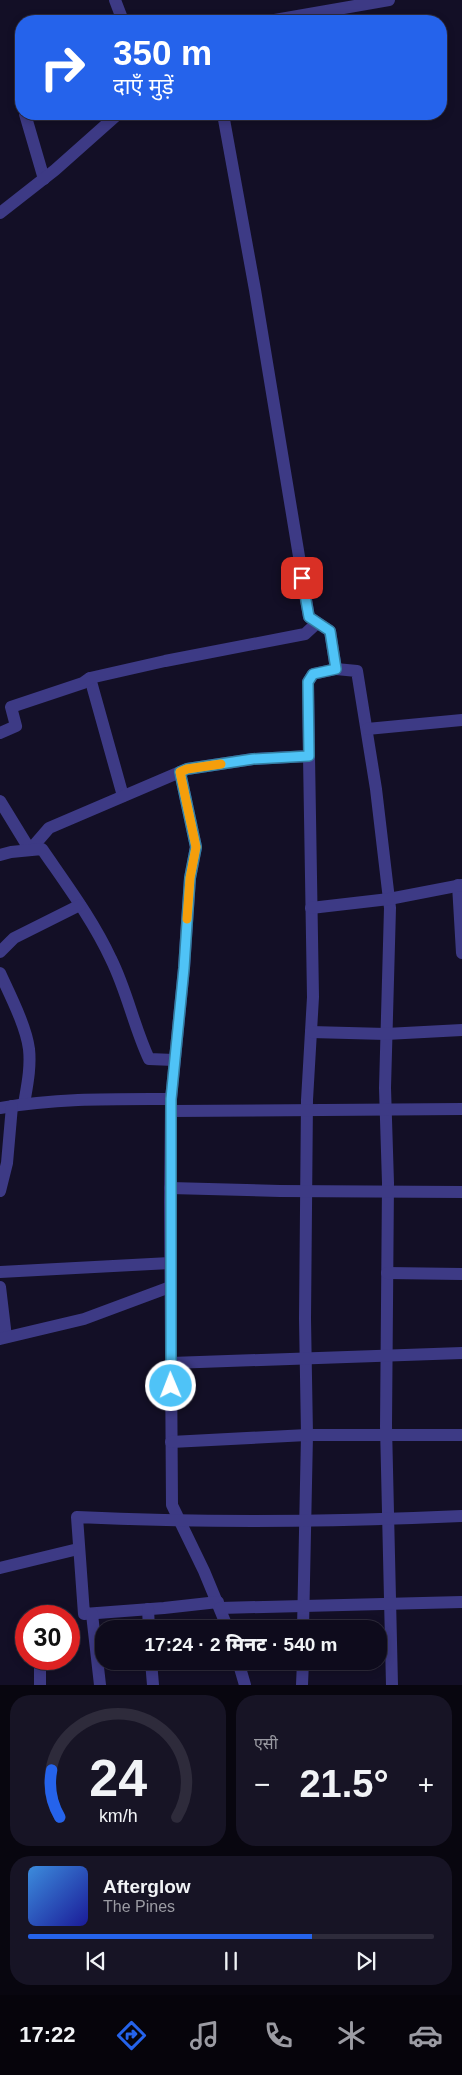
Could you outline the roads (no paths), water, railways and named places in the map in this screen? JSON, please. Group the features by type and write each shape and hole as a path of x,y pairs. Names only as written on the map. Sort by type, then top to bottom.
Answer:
{"street":[{"path":"115,0 121,15"},
{"path":"303,15 389,0"},
{"path":"27,120 44,179"},
{"path":"0,213 44,179 111,120"},
{"path":"224,120 255,290 309,617 330,631 336,669"},
{"path":"0,733 16,726 11,707 82,683 90,678 165,661 305,634 317,623"},
{"path":"303,1620 307,1435 307,1111 313,997 308,682 313,674 336,669 357,671 376,789 389,899 386,1034 388,1192 386,1435 392,1685"},
{"path":"90,678 123,796"},
{"path":"367,729 462,720"},
{"path":"30,850 49,828 187,769 253,759 309,756"},
{"path":"180,772 196,847 190,878 184,968 171,1105 170,1363 172,1505 225,1620"},
{"path":"0,802 30,850"},
{"path":"0,855 42,849 80,905 111,958 128,999 140,1039 150,1059 174,1060"},
{"path":"311,908 389,899 460,885 462,953"},
{"path":"0,952 14,938 80,905"},
{"path":"0,973 16,1008 29,1048 29,1080 12,1106 7,1163 0,1191"},
{"path":"311,1032 386,1034 462,1030"},
{"path":"12,1106 113,1099 171,1105 307,1111 462,1109"},
{"path":"170,1188 462,1192"},
{"path":"0,1272 170,1263"},
{"path":"387,1273 462,1274"},
{"path":"0,1287 3,1338 84,1318 170,1287"},
{"path":"170,1363 462,1353"},
{"path":"171,1442 307,1435 462,1436"},
{"path":"462,1516 388,1520 180,1522 77,1517 84,1614 219,1605 304,1606 390,1602 462,1602"},
{"path":"0,1568 78,1549"},
{"path":"148,1610 149,1620"},
{"path":"92,1614 100,1685"},
{"path":"40,1670 40,1685"},
{"path":"151,1670 152,1685"},
{"path":"240,1670 244,1685"},
{"path":"302,1685 303,1670"}]}
